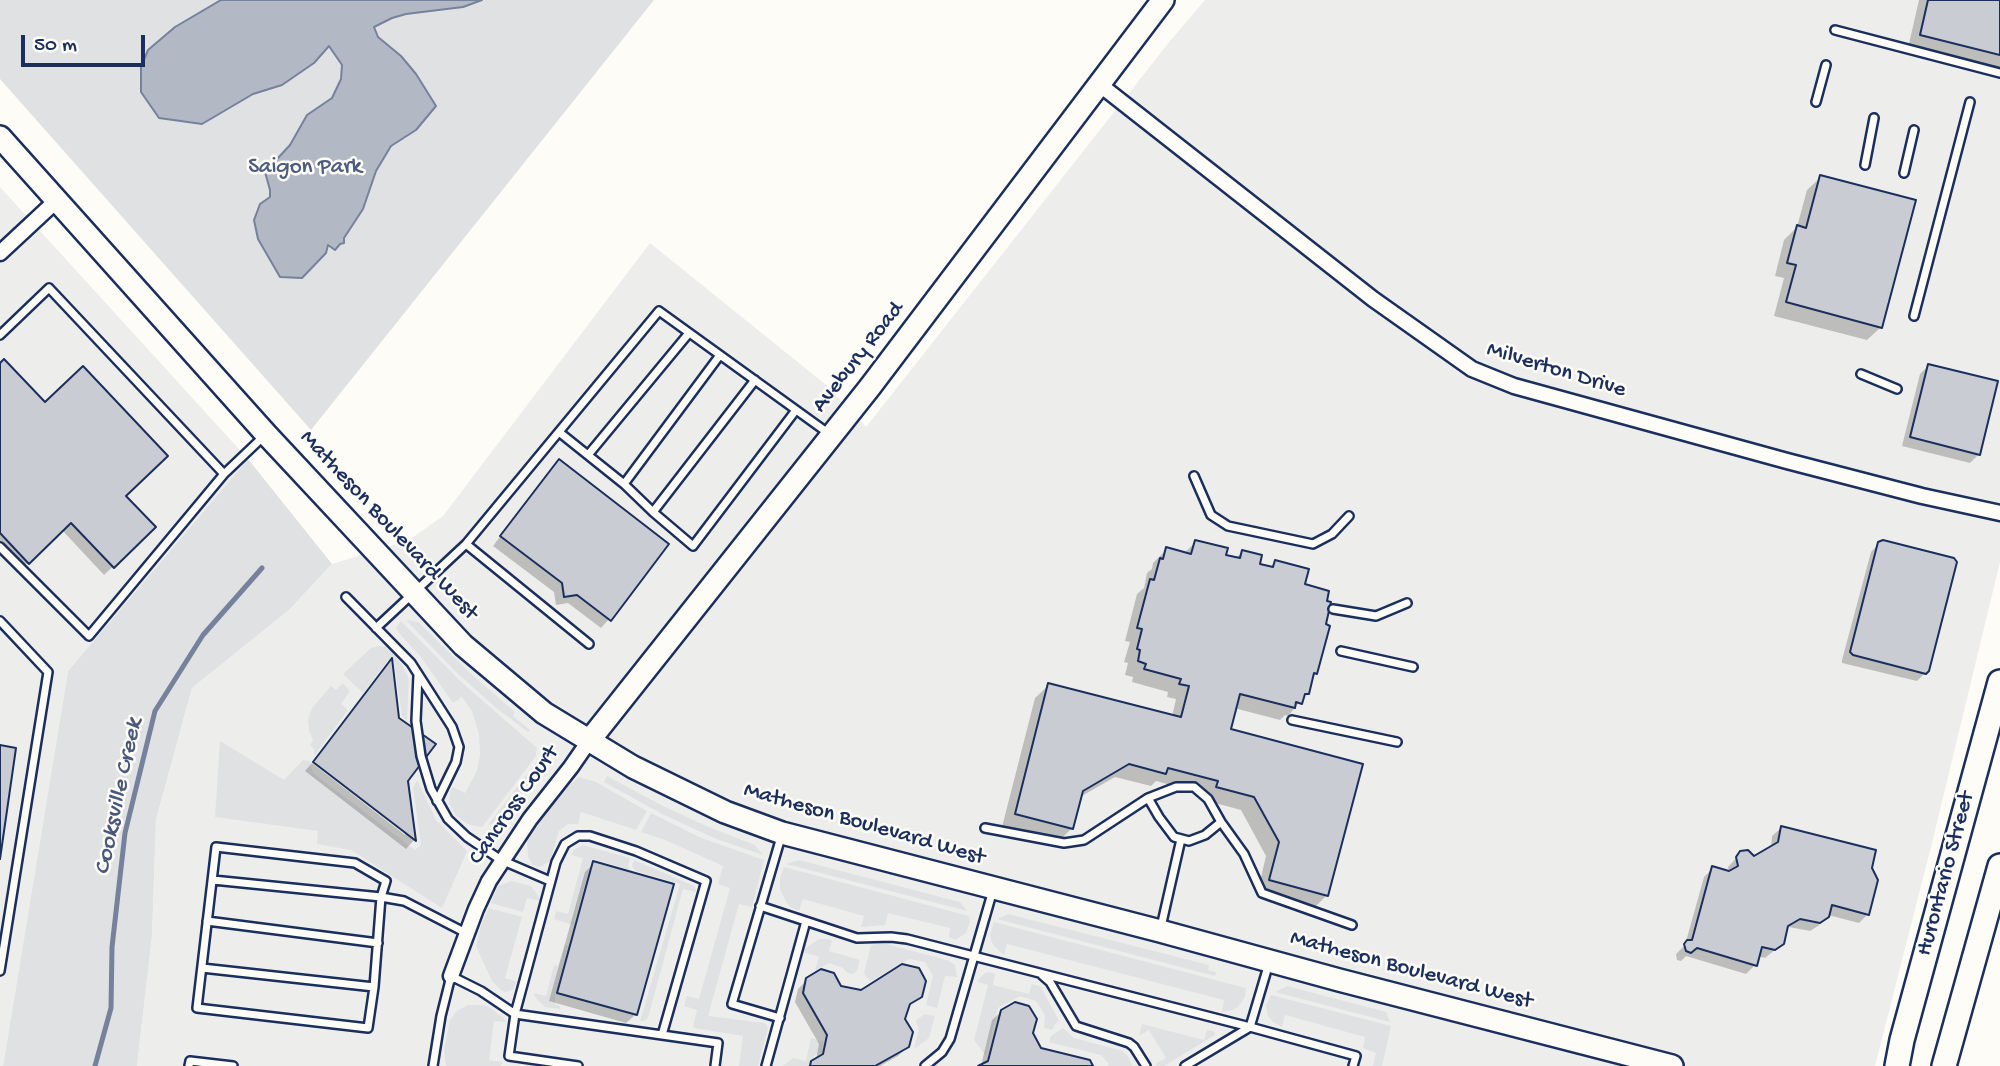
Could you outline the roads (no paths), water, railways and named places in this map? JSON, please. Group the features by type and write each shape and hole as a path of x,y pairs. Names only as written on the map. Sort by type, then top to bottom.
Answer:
{"main road":[{"name":"Hurontario Street","path":"1897,1066 1909,1013 2000,682"},
{"name":"Hurontario Street","path":"1944,1066 2000,866"}],"street":[{"name":"Avebury Road","path":"589,741 832,436 1163,0"},
{"name":"Milverton Drive","path":"1099,84 1373,299 1472,369 1514,386 1774,457 1922,496 2000,513"},
{"name":"Matheson Boulevard West","path":"0,137 265,434 463,645 544,713 633,767 725,812 782,833 1672,1066"},
{"path":"0,254 57,200"},
{"name":"Cancross Court","path":"451,976 485,890 501,860 589,741"}],"lane":[{"path":"1835,30 2000,73"},
{"path":"1816,102 1826,65"},
{"path":"1914,316 1970,102"},
{"path":"1865,165 1874,118"},
{"path":"1904,173 1914,130"},
{"path":"0,335 49,288 224,474"},
{"path":"376,628 466,544 659,311 832,436"},
{"path":"588,455 689,333"},
{"path":"624,484 720,355"},
{"path":"1861,374 1897,389"},
{"path":"653,512 755,380"},
{"path":"559,432 624,484 693,546 796,410"},
{"path":"0,547 89,636 224,474 265,434"},
{"path":"1194,476 1211,515 1228,526 1313,544 1332,534 1349,516"},
{"path":"466,544 589,644"},
{"path":"346,597 399,650 452,727 459,747 456,762 437,801"},
{"path":"1333,609 1376,616 1406,603"},
{"path":"0,621 48,672 0,971"},
{"path":"1341,651 1413,667"},
{"path":"418,675 416,721 419,748 425,772 447,819 501,860 550,881"},
{"path":"1292,720 1396,742"},
{"path":"985,828 1064,843 1084,840 1148,798 1175,787 1194,787 1208,799 1244,853 1262,893 1352,925"},
{"path":"1148,798 1174,837 1189,841 1205,835 1221,822"},
{"path":"780,1018 732,1004 782,833"},
{"path":"578,1066 509,1056 515,1014 550,881 565,844 578,836 590,836 636,851 706,881 662,1035"},
{"path":"1160,930 1181,839"},
{"path":"216,847 355,863 386,881 381,897 368,1028 197,1008 216,847"},
{"path":"213,880 404,901 467,933"},
{"path":"925,1066 942,1052 950,1039 994,889"},
{"path":"761,906 857,938 907,939 1250,1027 1356,1056 1353,1066"},
{"path":"766,1066 806,920"},
{"path":"207,921 378,943"},
{"path":"1185,1066 1250,1027 1270,962"},
{"path":"202,968 374,987"},
{"path":"1040,973 1050,982 1076,1026 1129,1043 1146,1066"},
{"path":"433,1066 451,976 481,991 515,1014 719,1043 715,1066"},
{"path":"189,1066 190,1061 233,1066"}],"waterway":[{"name":"Cooksville Creek","path":"95,1066 111,1008 112,947 125,833 155,711 203,635 262,568"}],"park label":[{"name":"Saigon Park","path":"305,168"}]}
